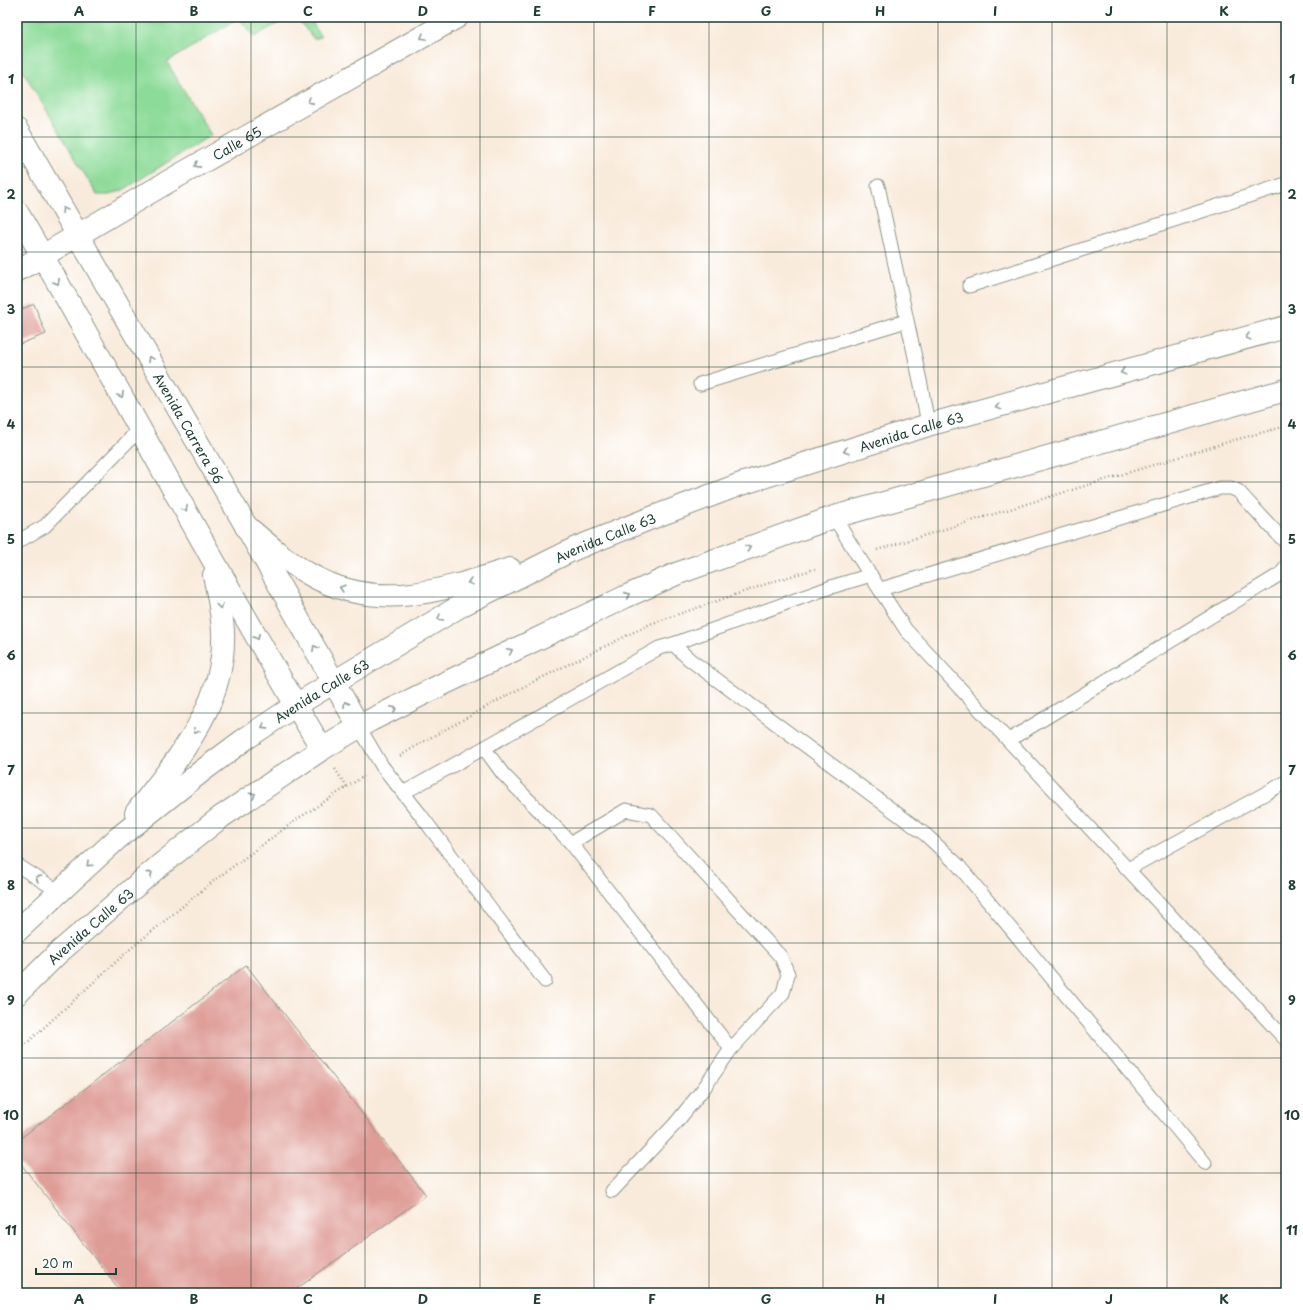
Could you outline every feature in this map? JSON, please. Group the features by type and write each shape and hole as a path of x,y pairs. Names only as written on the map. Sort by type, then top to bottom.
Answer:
{"main road":[{"name":"Calle 65","path":"17,270 164,184 457,17"},
{"name":"Avenida Carrera 96","path":"17,130 246,526 359,727"},
{"path":"17,212 322,749"},
{"name":"Avenida Calle 63","path":"17,931 58,891 118,838 245,739 296,705 462,605 574,549 741,484 928,425 1286,327"},
{"name":"Avenida Calle 63","path":"17,994 57,954 159,866 221,817 322,749 359,727 439,686 624,597 676,574 834,517 1286,390"},
{"path":"246,526 277,552 310,574 338,587 367,594 393,596 446,589 574,549"},
{"path":"118,838 195,733 207,710 216,687 222,656 223,633 221,606 210,554"}],"lane":[{"path":"969,286 1286,184"},
{"path":"878,186 921,385 928,425"},
{"path":"700,384 906,321"},
{"path":"17,542 45,526 140,428"},
{"path":"881,589 1220,488 1231,488 1238,491 1286,543"},
{"path":"834,517 906,630 1286,1040"},
{"path":"1008,740 1282,572 1286,566"},
{"path":"403,793 659,648 831,587 871,575"},
{"path":"673,644 688,659 926,836 958,865 1205,1163"},
{"path":"359,727 382,766 545,981"},
{"path":"484,748 503,774 572,842 730,1049"},
{"path":"1128,870 1286,782"},
{"path":"572,842 626,810 651,815 781,957 788,974 784,993 730,1049 704,1088 676,1123 612,1191"},
{"path":"17,865 58,891"}],"green space":[{"path":"17,17 289,17 254,37 239,18 167,62 211,135 123,190 109,195 97,195 17,61"},
{"path":"296,17 309,17 321,37 314,39"}],"building":[{"path":"34,304 46,334 17,345 17,311"},
{"path":"246,965 426,1195 291,1293 122,1293 17,1159 17,1141"}]}
